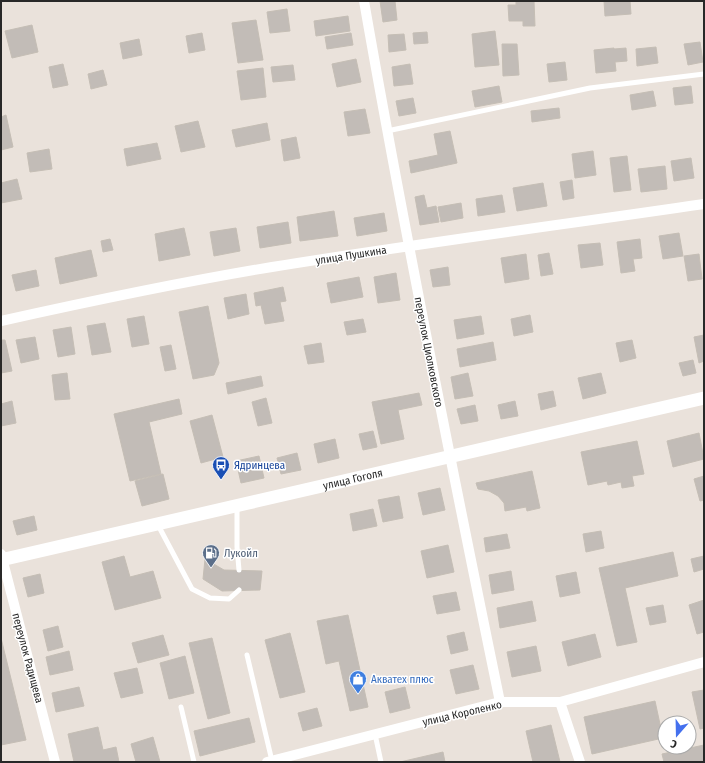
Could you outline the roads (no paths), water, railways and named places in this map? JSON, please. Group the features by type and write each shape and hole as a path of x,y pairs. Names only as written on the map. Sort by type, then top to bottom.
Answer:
{"street":[{"name":"переулок Циолковского","path":"364,1 387,131 449,457 500,702"},
{"name":"улица Пушкина","path":"1,321 126,294 270,267 704,204"},
{"name":"улица Гоголя","path":"2,558 237,507 704,398"},
{"name":"переулок Радищева","path":"2,558 55,762"},
{"name":"улица Короленко","path":"270,761 500,702 560,702 704,662"},
{"path":"560,702 580,762"}],"lane":[{"path":"387,131 590,88 704,74"},
{"path":"237,507 237,546 239,570"},
{"path":"158,525 192,589 210,598 222,599 229,599 239,590"},
{"path":"247,655 270,761"},
{"path":"181,707 194,762"},
{"path":"375,734 381,762"}],"place":[{"name":"Ядринцева","path":"221,480"},
{"name":"Лукойл","path":"211,568"},
{"name":"Акватех плюс","path":"358,694"}]}
